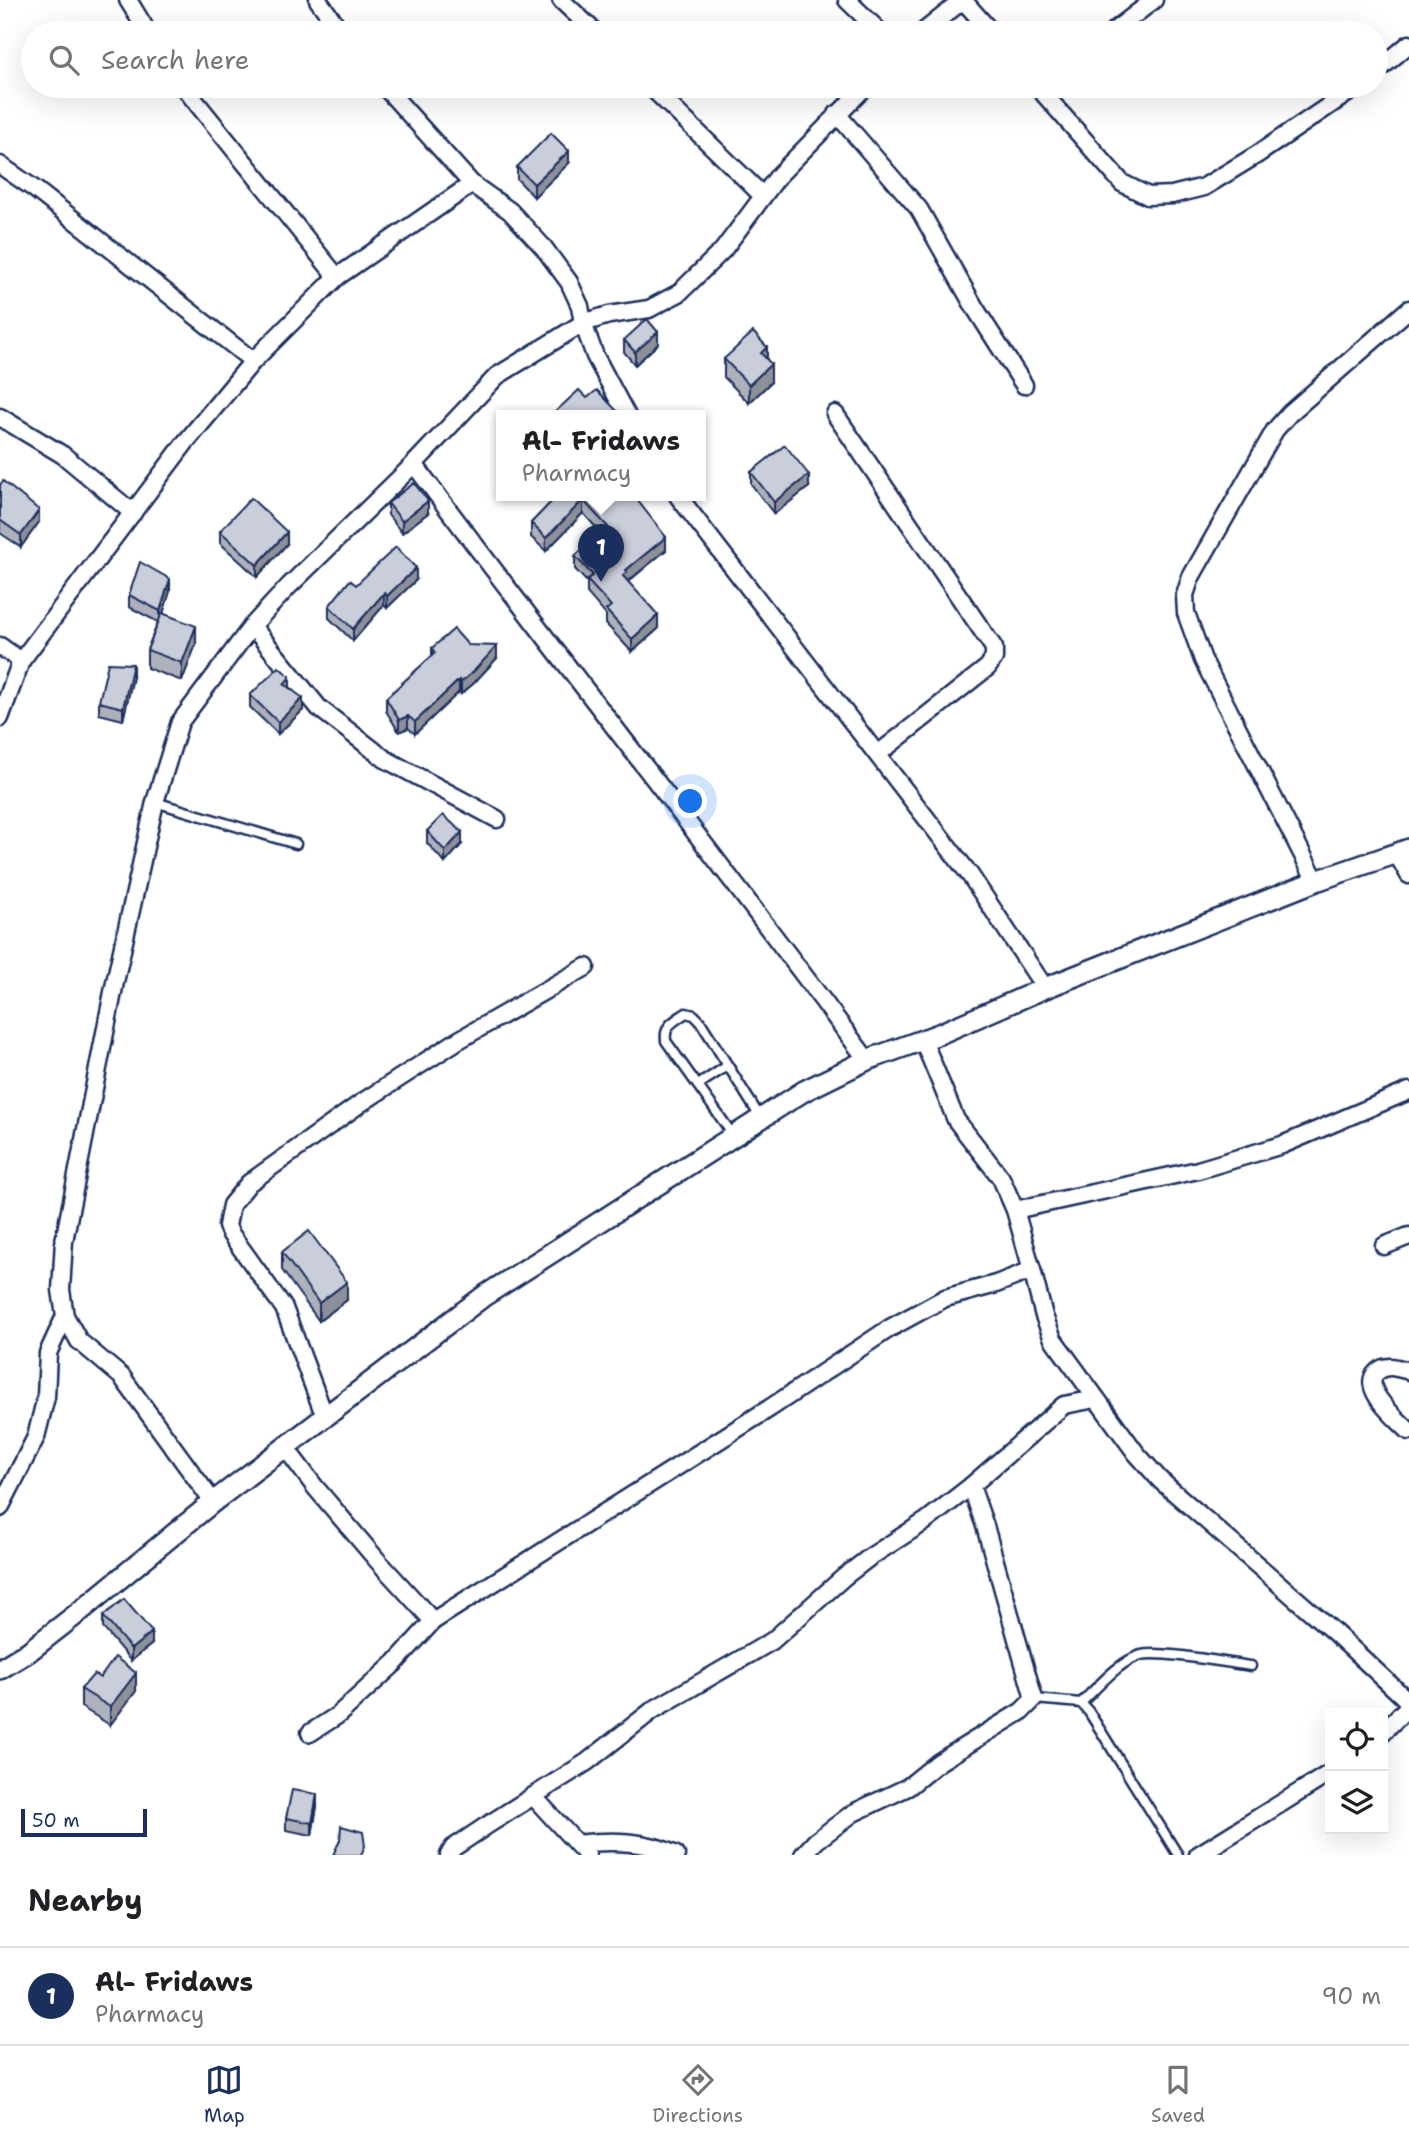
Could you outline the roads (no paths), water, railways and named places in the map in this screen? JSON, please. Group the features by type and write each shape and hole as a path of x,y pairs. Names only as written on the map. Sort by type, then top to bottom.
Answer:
{"street":[{"path":"128,0 141,21"},
{"path":"318,0 333,21"},
{"path":"561,0 583,21"},
{"path":"847,0 869,21"},
{"path":"937,21 963,0 981,21"},
{"path":"1127,21 1154,0"},
{"path":"1388,62 1409,44"},
{"path":"193,98 337,277"},
{"path":"395,98 471,184 510,211 544,248 569,282 580,306 583,324 595,356 623,410"},
{"path":"662,98 762,196"},
{"path":"213,1502 137,1395 122,1377 79,1341 65,1316 61,1290 64,1241 115,982 155,802 180,722 252,626 288,587 414,464 497,376 583,324 609,315 649,309 679,293 723,250 779,175 854,98"},
{"path":"1049,98 1122,183 1148,196 1171,195 1203,187 1258,154 1340,98"},
{"path":"837,114 919,209 975,308 1024,385"},
{"path":"0,165 36,190 253,361"},
{"path":"0,718 21,661 185,443 253,361 337,277 471,184"},
{"path":"1316,881 1203,660 1186,613 1185,595 1191,577 1275,430 1409,309"},
{"path":"835,414 994,648 994,658 988,667 878,754"},
{"path":"0,417 63,454 133,513"},
{"path":"414,464 502,582 754,906 867,1060"},
{"path":"682,501 985,896 1045,989"},
{"path":"252,626 319,708 385,759 497,819"},
{"path":"0,646 21,661"},
{"path":"0,1670 28,1652 213,1502 484,1296 804,1091 867,1060 923,1040 1316,881 1403,852 1409,876"},
{"path":"325,1417 284,1308 230,1233 227,1226 231,1205 250,1183 361,1103 457,1041 586,967"},
{"path":"923,1040 956,1120 1001,1178 1015,1210 1053,1339 1160,1480 1324,1623 1409,1704 1388,1727"},
{"path":"1015,1210 1198,1170 1282,1145 1409,1091"},
{"path":"1384,1246 1409,1236"},
{"path":"310,1733 338,1715 395,1663 433,1621 770,1408 890,1328 945,1297 996,1284 1032,1270"},
{"path":"0,1508 36,1437 46,1397 48,1353 65,1316"},
{"path":"1409,1371 1385,1367 1372,1377 1371,1384 1380,1400 1409,1431"},
{"path":"449,1855 453,1848 485,1826 587,1762 653,1710 772,1641 844,1577 926,1521 971,1486 1064,1405 1096,1399"},
{"path":"285,1447 363,1544 433,1621"},
{"path":"803,1855 816,1841 853,1812 908,1787 939,1762 1022,1711 1034,1699 971,1486"},
{"path":"1198,1855 1325,1776"},
{"path":"533,1796 582,1850 635,1842 655,1846 676,1855"}],"lane":[{"path":"155,802 296,844"},
{"path":"733,1135 666,1041 665,1032 668,1025 686,1013 701,1021 760,1118"},
{"path":"698,1085 727,1066"},
{"path":"1081,1703 1121,1666 1142,1655 1165,1655 1251,1666"},
{"path":"1034,1699 1081,1703 1178,1855"}],"place":[{"name":"Al- Fridaws","path":"601,582"}]}
